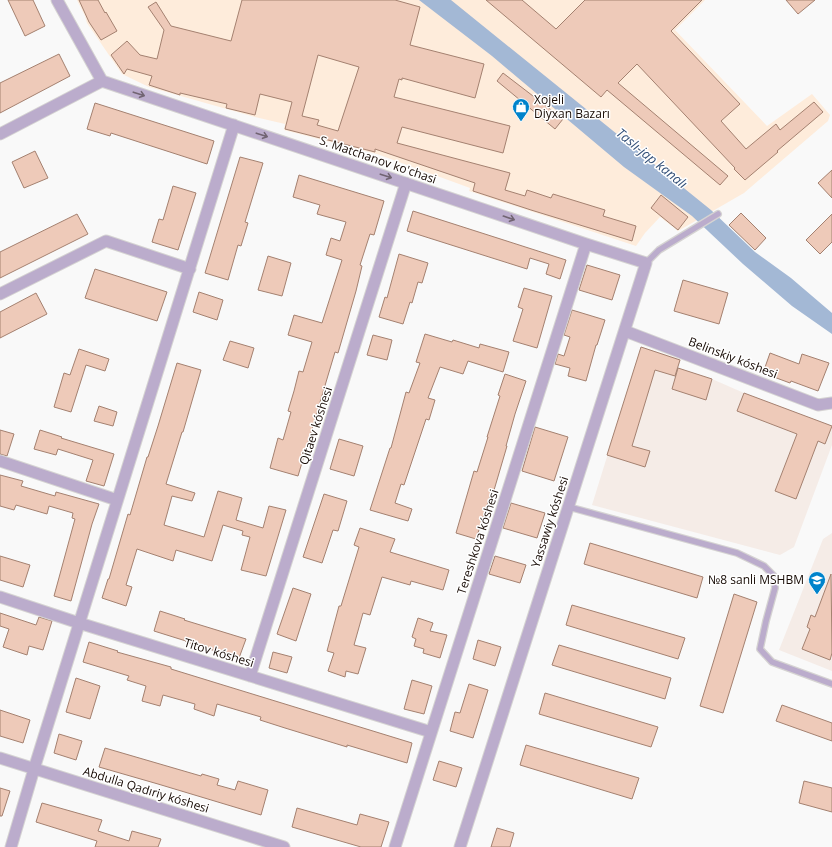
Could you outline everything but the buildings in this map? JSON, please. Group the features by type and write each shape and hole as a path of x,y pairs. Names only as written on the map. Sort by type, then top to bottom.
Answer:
{"street":[{"path":"0,134 102,81 57,0"},
{"name":"S. Matchanov ko'chasi","path":"102,81 646,263"},
{"path":"11,847 234,125"},
{"name":"Qitaev kóshesi","path":"250,676 406,183"},
{"path":"0,294 106,241 190,269"},
{"name":"Tereshkova kóshesi","path":"395,847 586,244"},
{"name":"Yassawiy kóshesi","path":"460,847 646,263"},
{"name":"Belinskiy kóshesi","path":"625,331 818,405 832,403"},
{"path":"0,461 117,500"},
{"name":"Titov kóshesi","path":"0,597 79,623 432,732"},
{"name":"Abdulla Qadıriy kóshesi","path":"0,758 284,847"}],"lane":[{"name":"Yassawiy kóshesi","path":"646,263 659,250 718,214"},
{"path":"569,507 737,553 764,566 774,576 775,588 760,649 772,662 832,684"}],"shaded area":[{"name":"Xojeli Diyxan Bazarı","path":"77,0 705,0 675,30 767,126 812,94 830,115 828,121 744,193 678,231 660,217 645,233 636,246 469,191 470,188 377,154 284,130 285,124 149,87 122,74 87,23"},
{"path":"641,347 681,359 678,368 712,379 744,393 832,426 832,445 794,547 780,555 592,505"},
{"name":"№8 sanli MSHBM","path":"832,533 832,671 779,650 823,539"}],"water":[{"path":"419,0 451,0 711,210 755,252 791,278 832,313 832,334 792,306 743,264 692,216 624,167 492,56"}],"place":[{"name":"Xojeli Diyxan Bazarı","path":"521,122"},
{"name":"№8 sanli MSHBM","path":"817,595"}],"water label":[{"name":"Taslı-jap kanalı","path":"652,158"}]}
